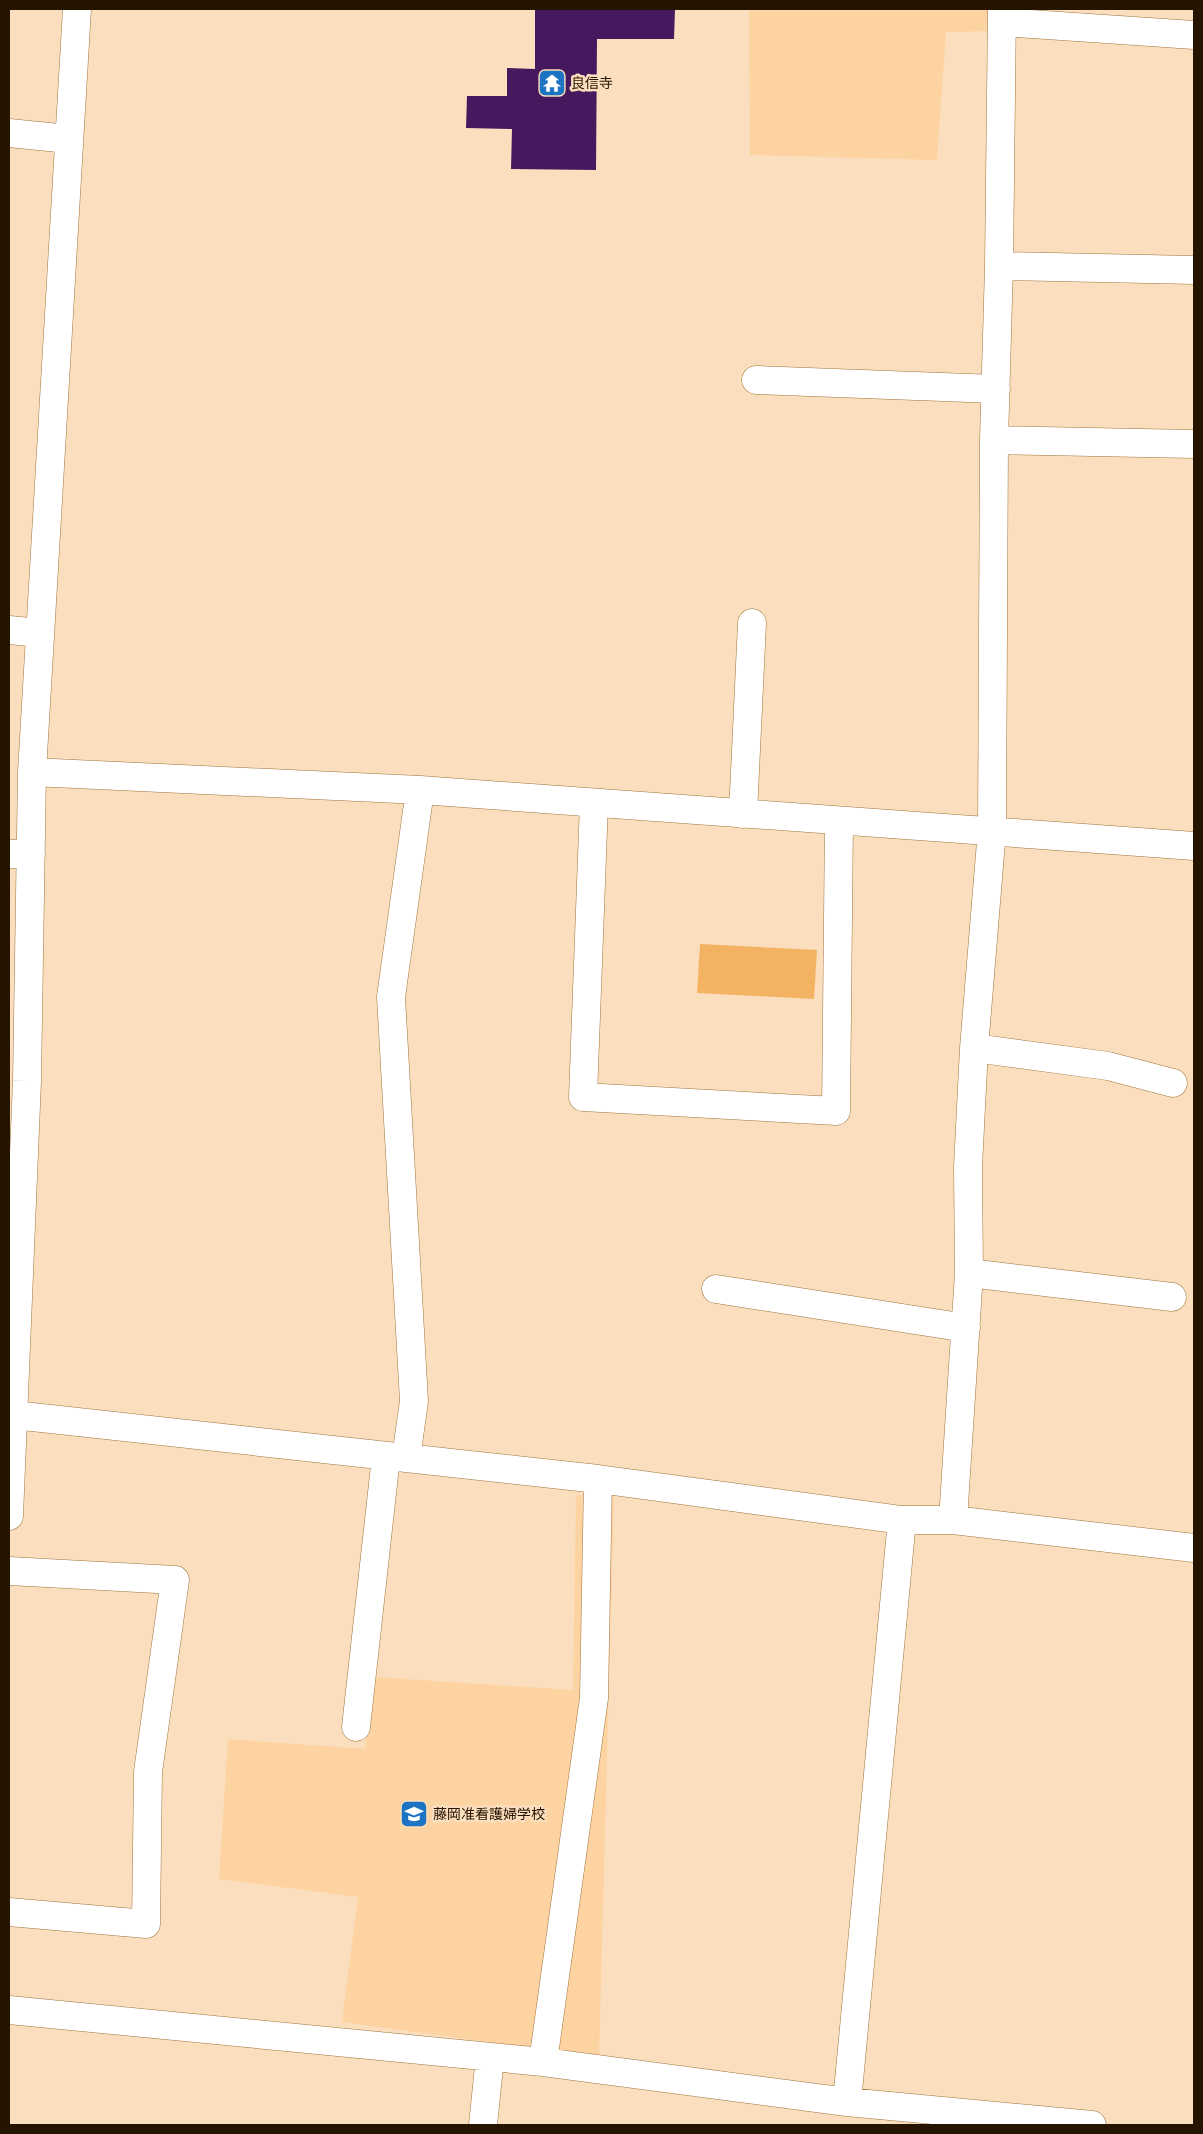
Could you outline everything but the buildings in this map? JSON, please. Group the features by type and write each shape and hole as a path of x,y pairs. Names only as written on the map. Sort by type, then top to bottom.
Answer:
{"street":[{"path":"9,1505 14,1415 13,1350 20,854 32,772 77,9"},
{"path":"953,1520 969,1273 968,1167 974,1048 992,830 994,440 999,266 1002,15 1194,35"},
{"path":"9,133 69,139"},
{"path":"999,266 1194,270"},
{"path":"756,380 996,389"},
{"path":"994,440 1194,444"},
{"path":"743,814 752,623"},
{"path":"9,630 40,633"},
{"path":"32,772 420,790 1194,846"},
{"path":"356,1727 396,1458 414,1402 391,997 420,790"},
{"path":"594,803 583,1097 836,1111 839,821"},
{"path":"974,1048 1108,1066 1174,1083"},
{"path":"969,1273 1172,1297"},
{"path":"716,1289 966,1328"},
{"path":"14,1415 598,1479 902,1520 953,1520 1194,1548"},
{"path":"543,2062 594,1698 598,1479"},
{"path":"847,2102 902,1520"},
{"path":"9,1571 175,1580 148,1772 146,1924 9,1912"},
{"path":"9,2010 543,2062 847,2102 1092,2125"},
{"path":"482,2125 490,2057"}],"shaded area":[{"path":"749,9 991,9 991,31 946,32 937,160 750,155"},
{"path":"700,944 817,950 814,999 697,993"},
{"name":"藤岡准看護婦学校","path":"576,1495 614,1497 599,2057 342,2022 358,1897 219,1879 228,1739 365,1749 374,1677 573,1690"}],"place":[{"name":"良信寺","path":"552,83"},
{"name":"藤岡准看護婦学校","path":"414,1814"}]}
